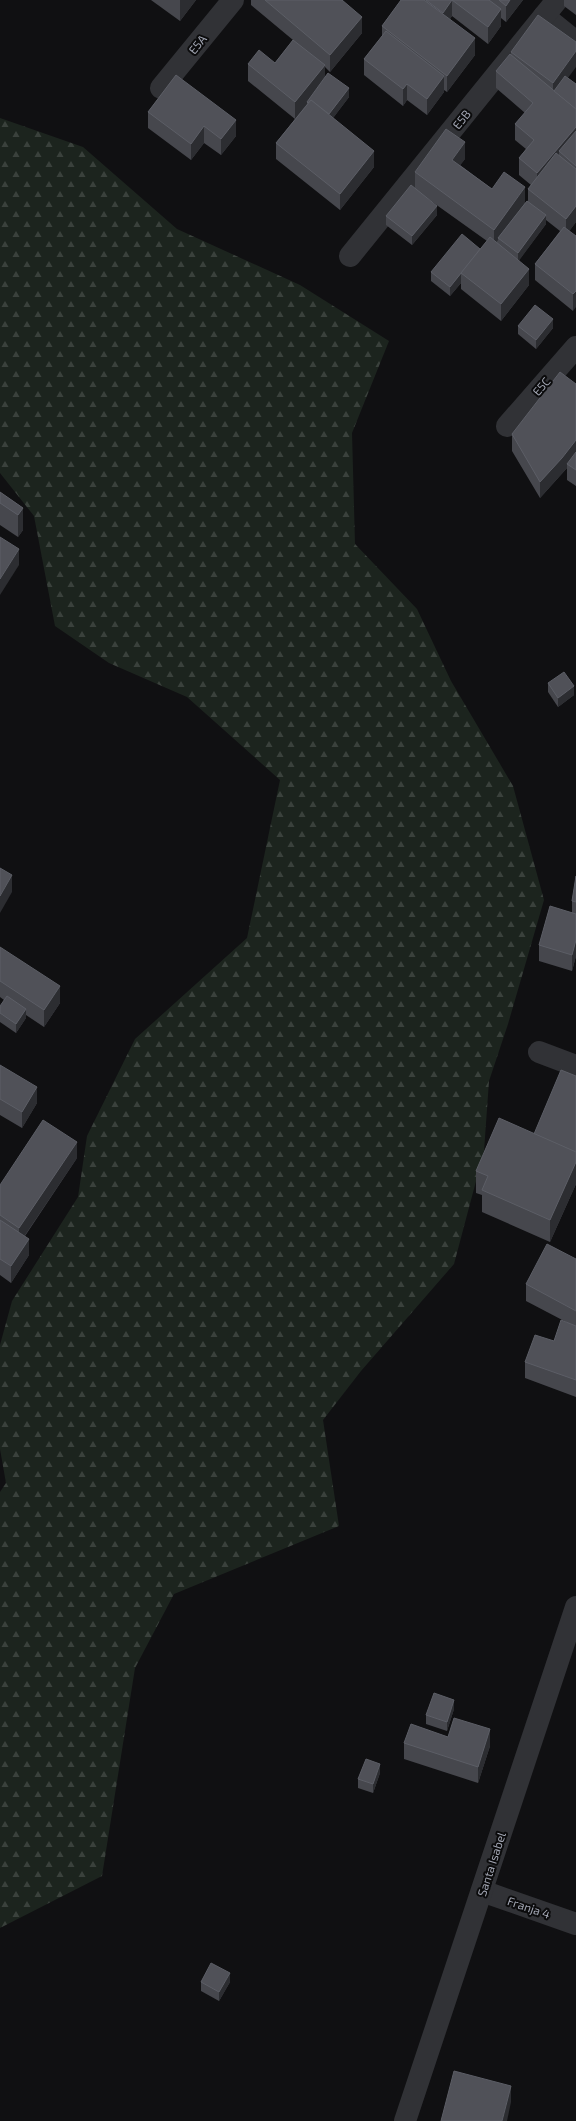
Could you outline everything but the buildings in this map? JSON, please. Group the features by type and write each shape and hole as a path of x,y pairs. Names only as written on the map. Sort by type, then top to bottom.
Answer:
{"street":[{"name":"E5A","path":"162,88 233,0"},
{"path":"551,8 576,42"},
{"name":"E5B","path":"350,256 551,8"},
{"name":"E5C","path":"507,426 576,347"},
{"path":"539,1052 576,1066"},
{"name":"Santa Isabel","path":"405,2121 576,1607"},
{"name":"Franja 4","path":"482,1891 576,1924"}],"green space":[{"path":"0,118 83,147 177,229 300,285 389,341 352,433 355,544 417,609 451,681 513,786 544,900 508,1024 489,1081 484,1151 454,1264 361,1371 323,1420 339,1526 174,1594 135,1668 102,1876 0,1928 0,1492 6,1483 0,1449 0,1345 12,1301 78,1197 87,1136 135,1039 247,938 280,780 187,697 109,663 55,626 34,516 0,473"}]}
